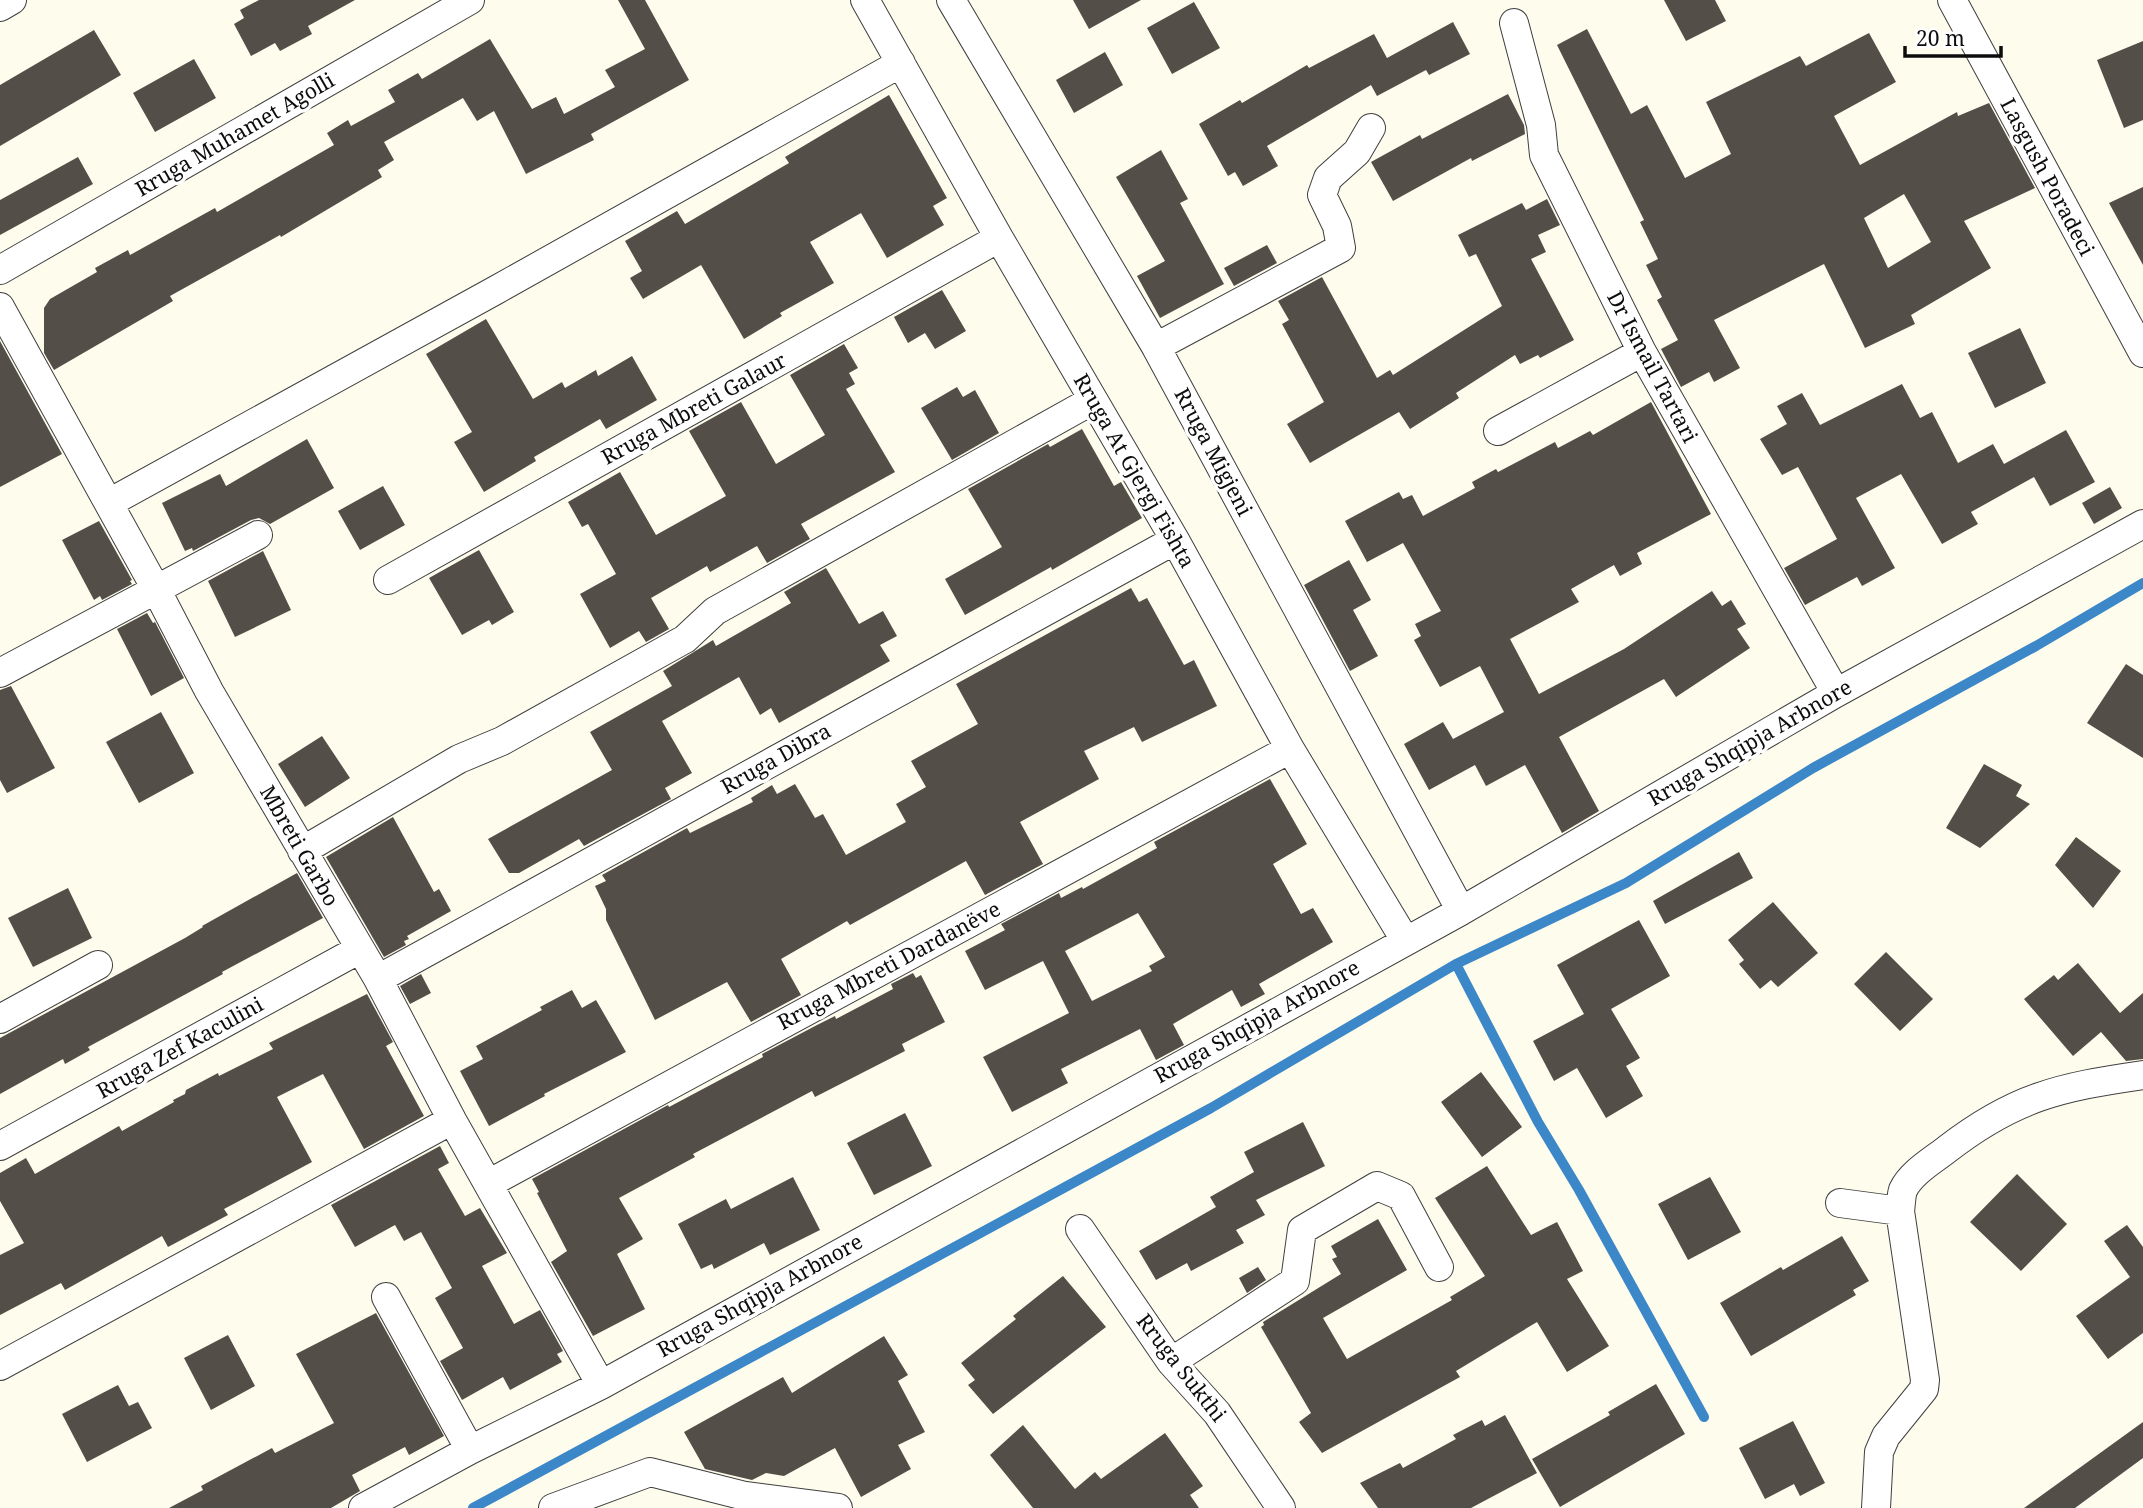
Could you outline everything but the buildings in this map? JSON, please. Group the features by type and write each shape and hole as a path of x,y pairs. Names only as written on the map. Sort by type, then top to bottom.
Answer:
{"street":[{"path":"0,7 12,0"},
{"name":"Rruga Muhamet Agolli","path":"0,270 470,0"},
{"name":"Rruga At Gjergj Fishta","path":"865,0 999,238 1175,540 1290,749 1405,940"},
{"name":"Rruga Migjeni","path":"951,0 1156,346 1461,911"},
{"name":"Lasgush Poradeci","path":"1952,0 2143,353"},
{"name":"Dr Ismail Tartari","path":"1514,23 1541,125 1544,155 1642,352 1836,693"},
{"path":"109,503 496,290 901,62"},
{"path":"1156,346 1341,248 1337,226 1322,195 1328,178 1357,152 1371,128"},
{"name":"Rruga Mbreti Galaur","path":"388,579 999,238"},
{"name":"Mbreti Garbo","path":"0,307 156,589 209,691 378,979 600,1385"},
{"path":"1497,431 1642,352"},
{"path":"302,851 459,759 502,741 685,639 715,611 1093,400"},
{"name":"Rruga Shqipja Arbnore","path":"363,1508 470,1450 600,1385 1461,911 1836,693 2143,524"},
{"path":"0,673 258,535"},
{"name":"Rruga Dibra","path":"378,979 1175,540"},
{"name":"Rruga Mbreti Dardanëve","path":"488,1184 1290,749"},
{"name":"Rruga Zef Kaculini","path":"0,1146 360,949"},
{"path":"0,1018 98,965"},
{"path":"1876,1508 1879,1452 1886,1436 1924,1389 1925,1380 1900,1211 1903,1190 1916,1173 1994,1117 2029,1100 2066,1087 2143,1074"},
{"path":"0,1366 453,1120"},
{"path":"1171,1362 1295,1281 1302,1230 1377,1186 1401,1196 1439,1267"},
{"path":"1840,1203 1900,1211"},
{"name":"Rruga Sukthi","path":"1080,1229 1171,1362 1217,1413 1281,1508"},
{"path":"386,1297 470,1450"},
{"path":"553,1508 650,1472 744,1496 838,1508"}],"waterway":[{"path":"473,1508 1211,1108 1456,964 1626,883 1813,768 2036,646 2143,583"},
{"path":"1456,964 1538,1122 1579,1190 1704,1417"}]}
